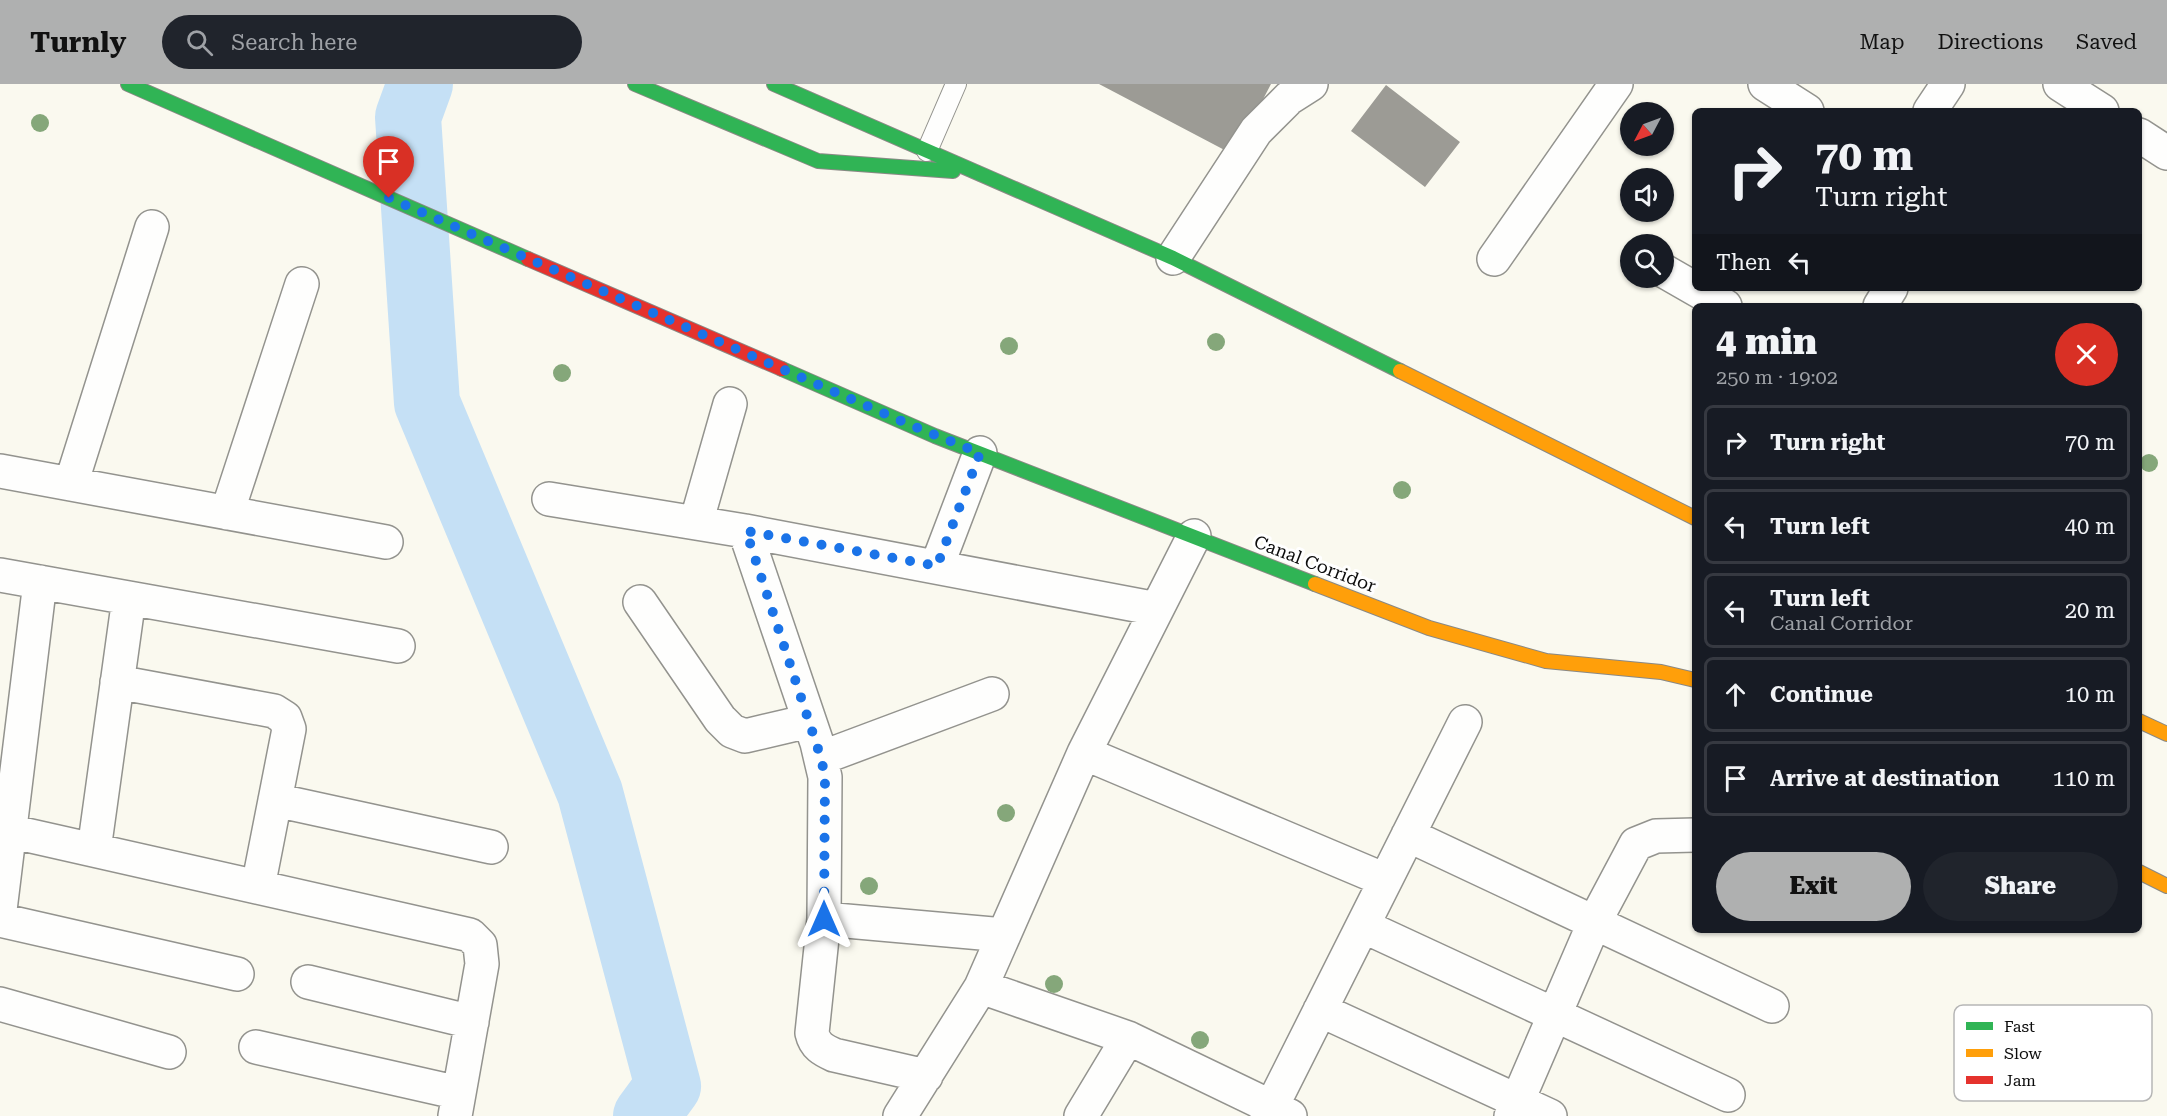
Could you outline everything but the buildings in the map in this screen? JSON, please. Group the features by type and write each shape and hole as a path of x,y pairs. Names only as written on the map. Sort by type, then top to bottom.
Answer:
{"main road":[{"name":"Canal Corridor","path":"128,84 935,436 1429,628 1546,661 1661,672 1692,679"},
{"path":"635,84 818,161 975,172"},
{"path":"774,84 1173,258 1692,517"},
{"path":"2142,723 2167,734"},
{"path":"2142,874 2167,886"}],"street":[{"path":"1173,258 1256,131 1290,99 1311,84"},
{"path":"1494,259 1616,84"},
{"path":"1765,84 1800,108"},
{"path":"1932,108 1948,84"},
{"path":"2060,84 2097,108"},
{"path":"2142,137 2167,153"},
{"path":"71,484 152,227"},
{"path":"1674,276 1692,286"},
{"path":"227,513 302,284"},
{"path":"1701,291 1720,303"},
{"path":"696,523 730,404"},
{"path":"937,566 980,453"},
{"path":"0,471 386,542"},
{"path":"549,500 746,531 1157,609"},
{"path":"746,531 821,758 825,777 824,919 812,1033 814,1041 822,1050 834,1055 926,1076"},
{"path":"900,1116 981,987 1084,753 1194,536"},
{"path":"0,575 398,646"},
{"path":"0,910 40,582"},
{"path":"94,850 129,598"},
{"path":"640,602 720,719 732,731 745,736 809,721"},
{"path":"117,682 274,711 285,718 288,729 258,887"},
{"path":"821,758 992,694"},
{"path":"981,987 1128,1038 1276,1113 1320,1010 1465,722"},
{"path":"1084,753 1385,880"},
{"path":"275,800 491,847"},
{"path":"9,831 470,935 480,945 482,964 457,1105 256,1047"},
{"path":"1408,835 1772,1006"},
{"path":"1514,1109 1595,921 1636,844 1656,836 1692,835"},
{"path":"824,919 1004,935"},
{"path":"0,920 237,974"},
{"path":"1363,926 1728,1095"},
{"path":"308,982 472,1022"},
{"path":"0,1004 169,1053"},
{"path":"1320,1010 1514,1109 1550,1116"},
{"path":"1081,1116 1128,1038"}],"lane":[{"path":"927,151 956,84"}],"waterway":[{"path":"420,84 408,117 427,403 590,793 668,1086 646,1116"}],"traffic: fast":[{"path":"128,84 528,259"},
{"path":"635,84 818,161 953,171"},
{"path":"774,84 1173,258 1400,371"},
{"path":"782,369 935,436 1315,584"}],"traffic: slow":[{"path":"1400,371 1692,517"},
{"path":"1315,584 1429,628 1546,661 1661,672 1692,679"},
{"path":"2142,722 2167,734"},
{"path":"2142,874 2167,886"}],"traffic: jam":[{"path":"528,259 782,369"}],"route":[{"path":"389,198 935,436 980,453 937,566 746,531 821,758 825,777 824,919"}]}
